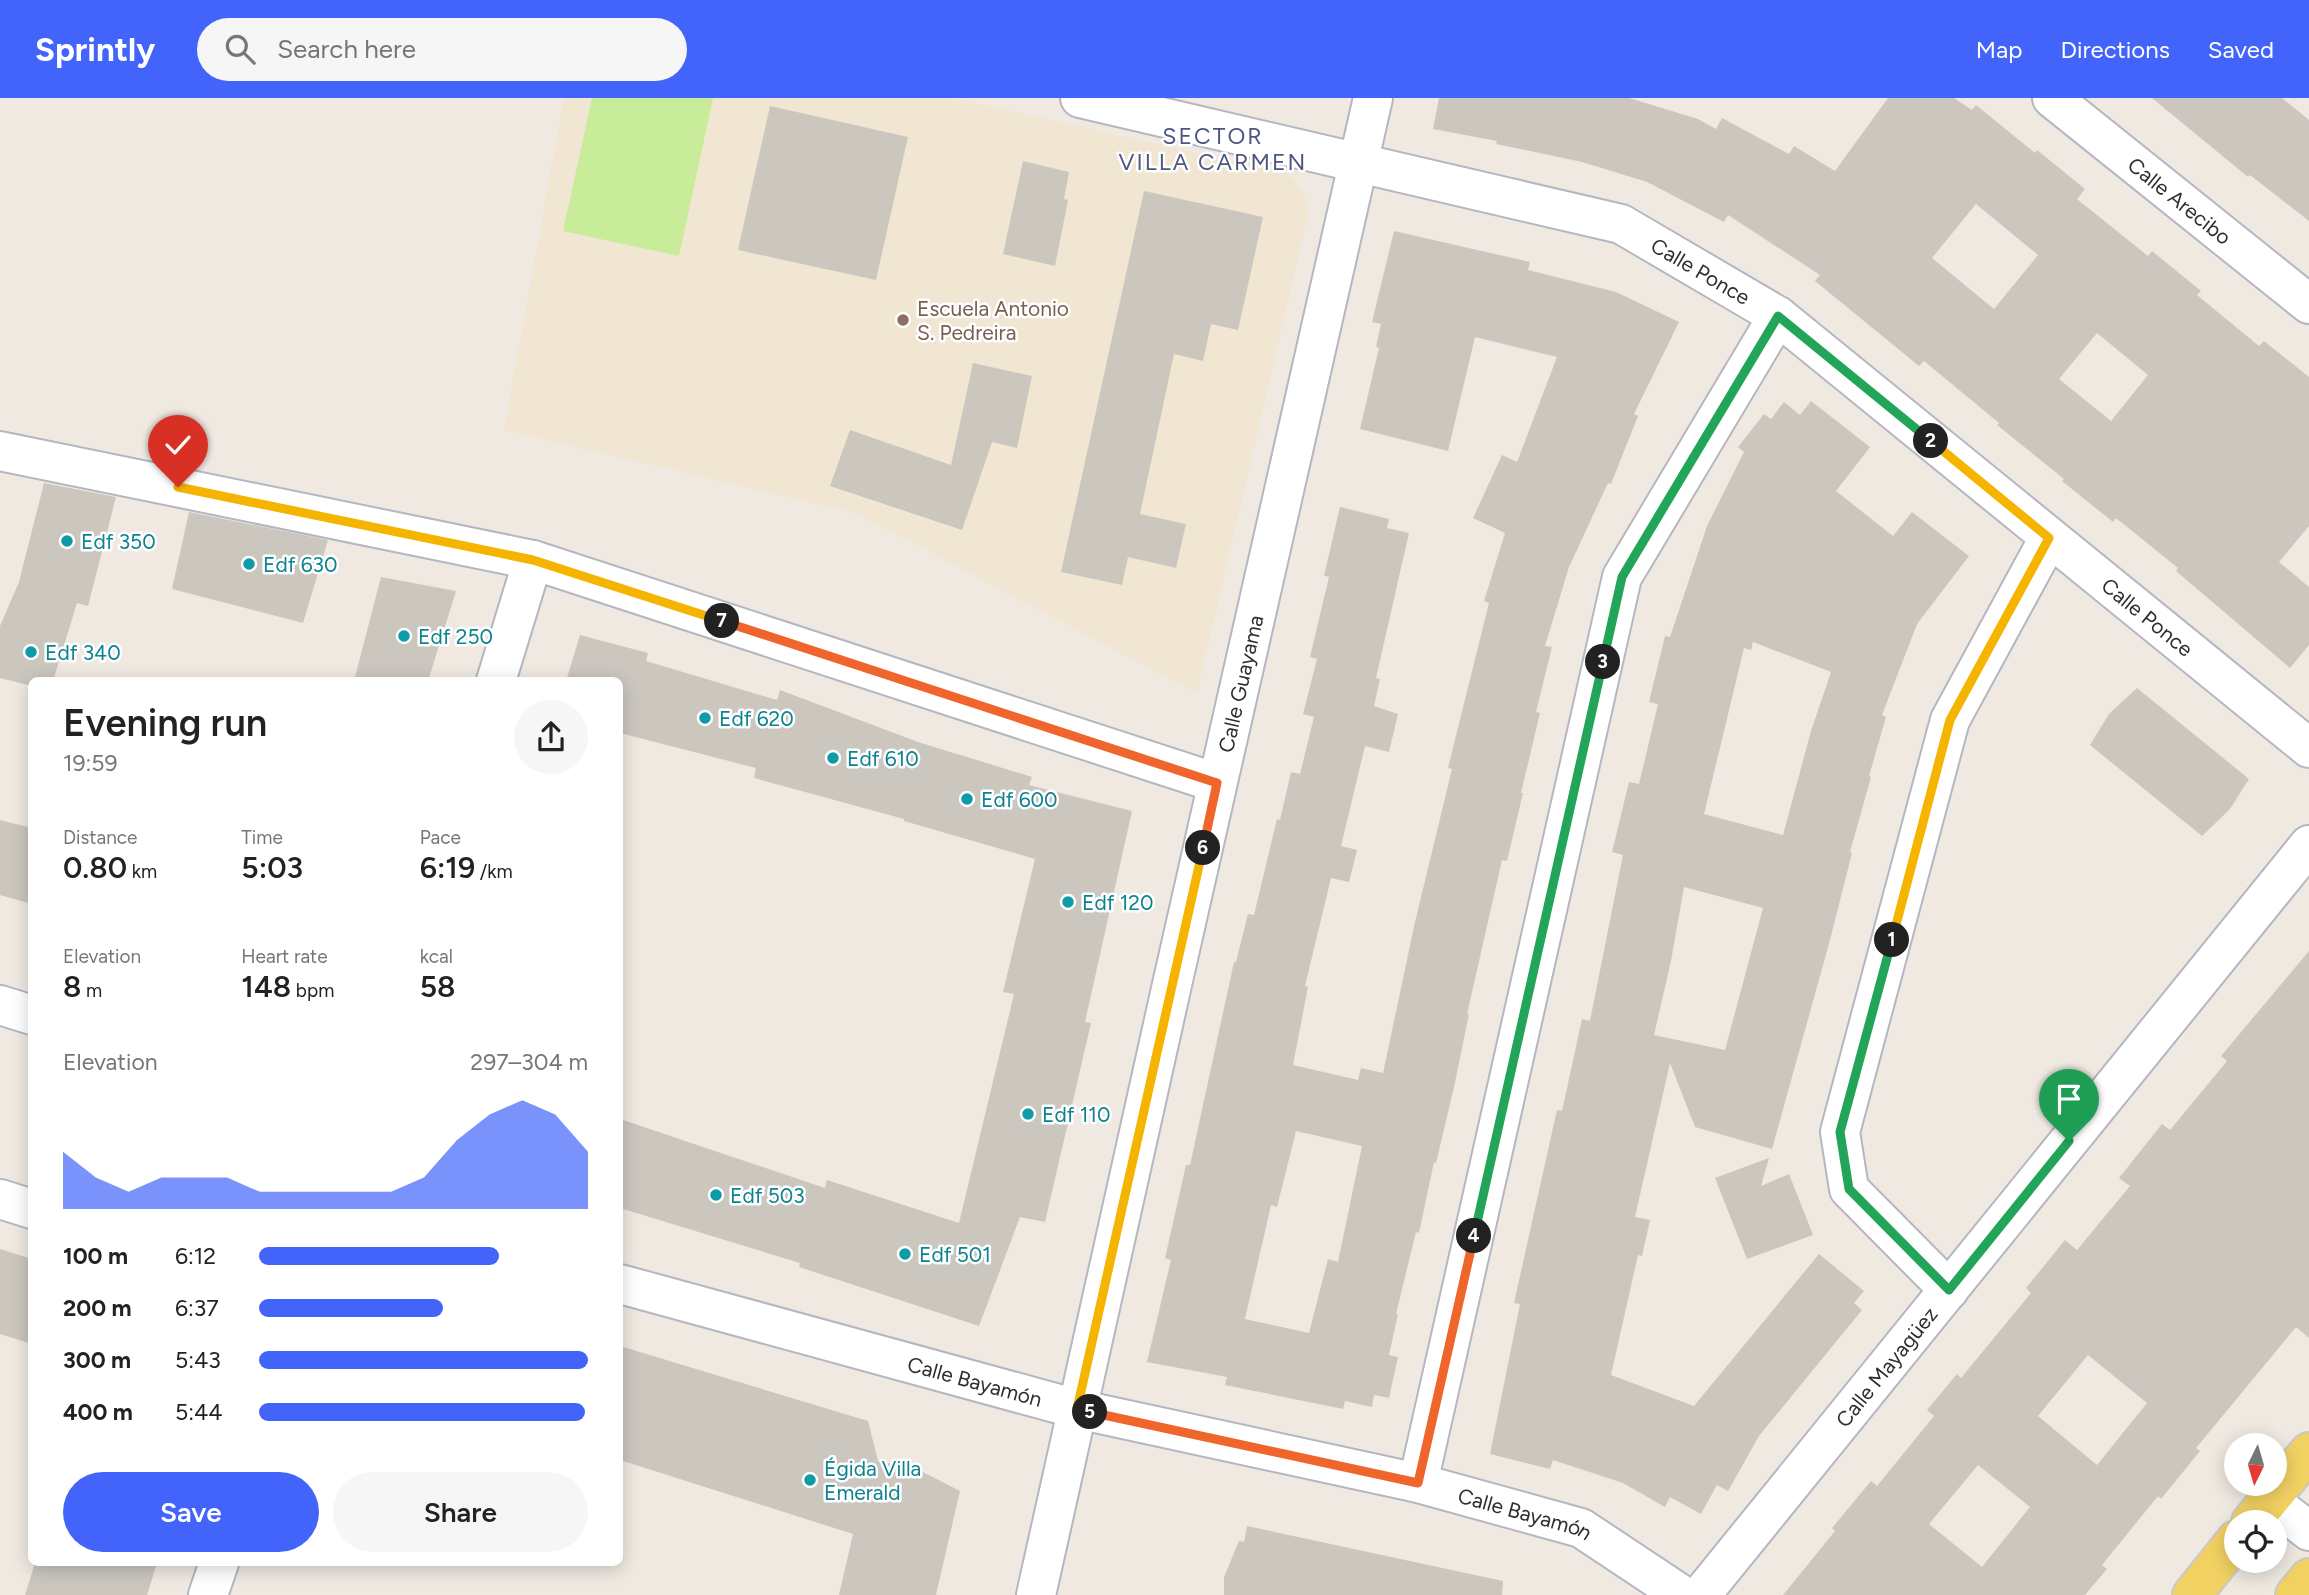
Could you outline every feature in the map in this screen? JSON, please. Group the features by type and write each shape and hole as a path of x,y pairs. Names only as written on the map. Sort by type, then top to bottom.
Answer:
{"main road":[{"path":"2261,1510 2309,1452"},
{"path":"2192,1595 2224,1555"},
{"path":"2294,1595 2309,1578"}],"street":[{"name":"Calle Ponce","path":"1080,98 1621,224 1778,316 2309,748"},
{"name":"Calle Guayama","path":"1036,1595 1373,98"},
{"name":"Calle Arecibo","path":"2052,98 2309,304"},
{"path":"1418,1483 1622,577 1778,316"},
{"path":"0,451 533,560 1217,783"},
{"path":"1949,1290 1849,1189 1840,1132 1950,720 2049,538"},
{"path":"497,677 533,560"},
{"name":"Calle Mayagüez","path":"1701,1595 2309,845"},
{"path":"0,1005 28,1014"},
{"path":"0,1199 28,1208"},
{"name":"Calle Bayamón","path":"623,1285 1077,1409 1418,1483 1581,1528 1682,1595"},
{"path":"2287,1522 2309,1531"},
{"path":"208,1595 218,1566"}],"shaded area":[{"name":"Escuela Antonio S. Pedreira","path":"564,98 952,98 1287,173 1302,190 1309,210 1197,693 856,513 504,430"}],"green space":[{"path":"592,98 713,98 679,256 563,231"}],"building":[{"path":"1439,98 1629,98 1698,119 1716,129 1722,118 1789,154 1794,146 1835,171 1888,98 1954,98 1972,110 1976,105 2085,189 2077,199 2148,256 2152,251 2201,291 2197,295 2259,346 2264,341 2309,377 2309,526 2279,562 2309,587 2309,645 2290,668 2176,571 2178,568 2116,518 2113,522 2062,481 2064,479 1924,361 1919,366 1815,281 1820,275 1728,215 1724,222 1647,182 1582,162 1496,144 1497,141 1433,129","holes":["1976,204 2038,255 1994,309 1932,258","2097,333 2148,375 2111,421 2059,379"]},
{"path":"2152,98 2282,98 2309,120 2309,221 2250,175 2248,177"},
{"path":"770,106 908,137 876,280 738,250"},
{"path":"1023,161 1069,172 1064,199 1068,200 1055,266 1003,254"},
{"path":"1144,191 1263,217 1238,330 1211,324 1203,361 1174,354 1140,514 1186,524 1176,568 1128,557 1122,585 1061,572"},
{"path":"1394,231 1530,262 1528,270 1616,292 1679,322 1634,414 1638,416 1611,484 1608,483 1569,567 1545,646 1552,647 1536,712 1540,713 1523,793 1507,861 1502,860 1467,1014 1454,1087 1419,1233 1416,1232 1396,1314 1389,1355 1398,1357 1389,1398 1374,1395 1372,1407 1345,1401 1343,1409 1225,1385 1227,1377 1147,1362 1171,1260 1165,1258 1186,1165 1190,1165 1234,962 1248,914 1254,915 1291,772 1300,774 1314,717 1303,714 1317,659 1310,657 1329,577 1324,576 1340,507 1389,519 1387,528 1409,533 1376,678 1380,679 1374,706 1398,714 1389,752 1365,746 1341,846 1357,850 1349,882 1331,878 1305,986 1308,987 1293,1065 1358,1080 1361,1068 1383,1073 1415,922 1452,769 1448,768 1489,603 1484,601 1505,533 1473,518 1502,455 1517,462 1557,357 1475,337 1448,451 1360,429 1379,348 1376,347 1381,324 1372,322","holes":["1296,1131 1362,1146 1338,1262 1328,1259 1309,1333 1245,1319 1271,1205 1277,1207"]},
{"path":"973,363 1032,376 1017,448 992,442 962,530 830,486 850,430 951,465"},
{"path":"1811,401 1870,447 1836,491 1893,536 1912,512 1969,556 1917,624 1882,715 1886,717 1869,776 1871,777 1830,940 1772,1149 1695,1127 1670,1063 1635,1217 1650,1220 1642,1256 1638,1255 1611,1375 1694,1406 1819,1254 1864,1291 1854,1303 1862,1310 1759,1436 1728,1491 1717,1485 1701,1514 1670,1497 1665,1507 1623,1483 1553,1460 1550,1469 1490,1454 1520,1304 1514,1303 1557,1110 1562,1111 1582,1019 1590,1021 1623,855 1612,852 1629,782 1639,784 1658,704 1649,702 1665,636 1670,637 1707,526 1744,452 1738,447 1764,414 1771,419 1784,402 1800,415","holes":["1753,642 1831,672 1811,731 1783,835 1704,814 1744,648 1751,650","1684,887 1763,908 1725,1050 1654,1035"]},
{"path":"44,483 116,497 88,606 77,603 54,677 28,677 28,685 0,678 0,626 19,582"},
{"name":"Edf 630","path":"189,512 328,540 303,623 172,589"},
{"name":"Edf 250","path":"381,577 456,591 429,677 355,677"},
{"path":"580,635 648,653 646,661 777,700 780,690 918,742 1032,777 1029,785 1132,811 1085,1022 1091,1023 1045,1222 1020,1217 979,1326 799,1267 800,1263 623,1209 623,1120 825,1188 827,1180 959,1223 1014,994 1003,992 1035,859 904,819 754,778 756,768 623,734 623,677 567,677"},
{"path":"2137,688 2249,779 2230,809 2202,836 2090,745 2109,714"},
{"path":"0,820 28,827 28,903 0,895"},
{"path":"2309,951 2309,1338 2296,1327 2196,1448 2200,1451 2161,1499 2158,1496 2102,1565 2107,1569 2085,1595 1783,1595 1835,1531 1832,1528 1871,1481 1877,1486 1934,1416 1927,1410 1957,1374 1961,1378 2031,1293 2026,1288 2065,1240 2077,1250 2130,1186 2119,1178 2162,1124 2170,1130 2227,1061 2221,1056","holes":["2088,1355 2147,1403 2097,1465 2038,1416","1978,1465 2030,1507 1982,1567 1929,1524"]},
{"path":"1769,1158 1761,1186 1789,1174 1813,1235 1747,1259 1715,1178"},
{"path":"0,1249 28,1258 28,1343 0,1334"},
{"name":"Égida Villa Emerald","path":"623,1347 868,1421 878,1461 917,1469 960,1491 936,1595 839,1595 853,1534 623,1461"},
{"path":"1247,1526 1503,1581 1502,1595 1224,1595 1224,1577 1239,1541 1244,1542"},
{"path":"34,1566 156,1566 147,1595 25,1595"}],"place":[{"name":"Escuela Antonio S. Pedreira","path":"903,320"},
{"name":"Edf 350","path":"67,541"},
{"name":"Edf 630","path":"249,564"},
{"name":"Edf 250","path":"404,636"},
{"name":"Edf 340","path":"31,652"},
{"name":"Edf 620","path":"705,718"},
{"name":"Edf 610","path":"833,758"},
{"name":"Edf 600","path":"967,799"},
{"name":"Edf 120","path":"1068,902"},
{"name":"Edf 110","path":"1028,1114"},
{"name":"Edf 503","path":"716,1195"},
{"name":"Edf 501","path":"905,1254"},
{"name":"Égida Villa Emerald","path":"810,1480"}],"district":[{"name":"SECTOR VILLA CARMEN","path":"1213,149"}],"route":[{"path":"178,487 533,560 1217,783 1077,1409 1418,1483 1622,577 1778,316 2049,538 1950,720 1840,1132 1849,1189 1949,1290 2069,1141"}]}
